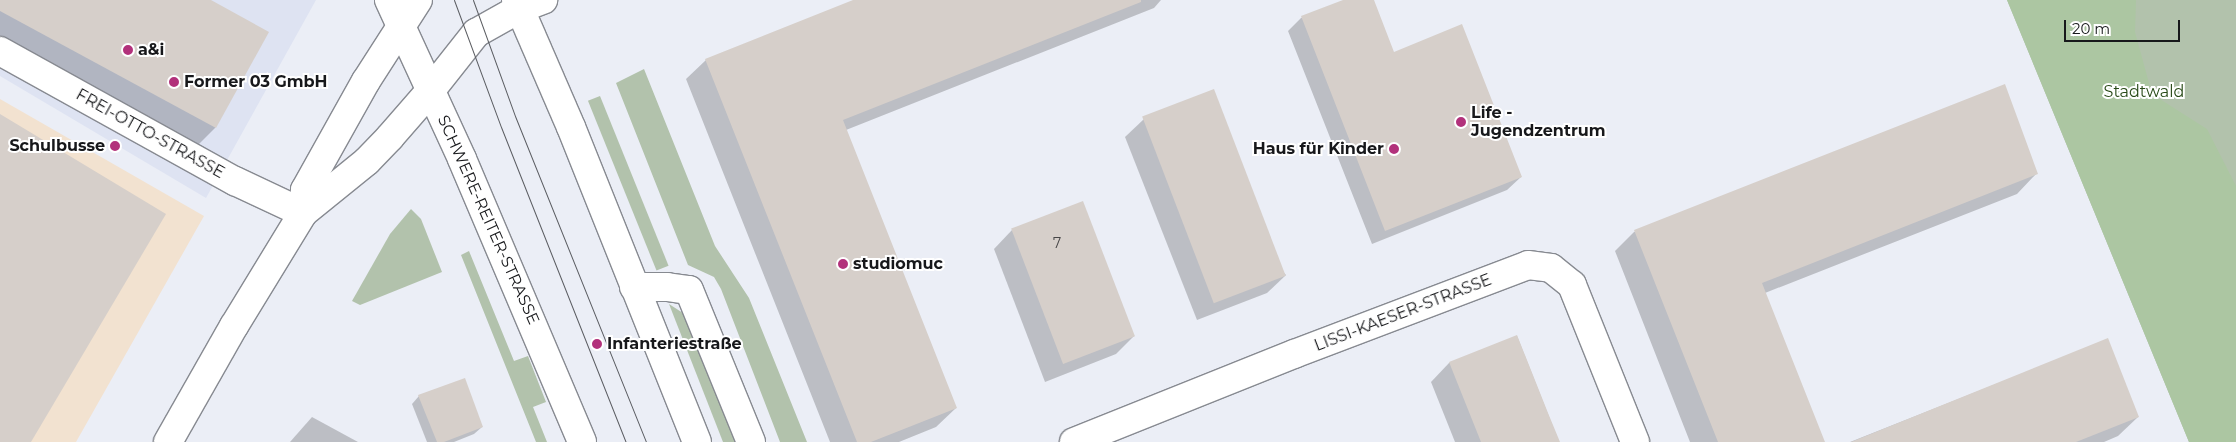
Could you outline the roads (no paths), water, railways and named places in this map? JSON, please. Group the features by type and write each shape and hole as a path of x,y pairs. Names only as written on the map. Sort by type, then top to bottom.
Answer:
{"street":[{"name":"SCHWERE-REITER-STRASSE","path":"389,0 431,90 538,335 582,442"},
{"path":"303,213 305,190 400,25 418,0"},
{"path":"168,442 234,326 303,213 367,160 431,90 476,34 526,3 570,127 697,442"},
{"name":"FREI-OTTO-STRASSE","path":"0,51 236,181 303,213"},
{"name":"LISSI-KAESER-STRASSE","path":"1074,442 1294,354 1528,265 1551,268 1572,285 1635,442"},
{"path":"634,287 666,287 689,290 751,442"}],"tram line":[{"path":"454,0 501,127 626,442"},
{"path":"473,0 515,116 646,442"}],"place":[{"name":"a&i","path":"128,50"},
{"name":"Former 03 GmbH","path":"174,82"},
{"name":"Life - Jugendzentrum","path":"1461,122"},
{"name":"Schulbusse","path":"115,146"},
{"name":"Haus für Kinder","path":"1394,149"},
{"name":"studiomuc","path":"843,264"},
{"name":"Infanteriestraße","path":"597,344"}],"park label":[{"name":"Stadtwald","path":"2144,92"}]}
